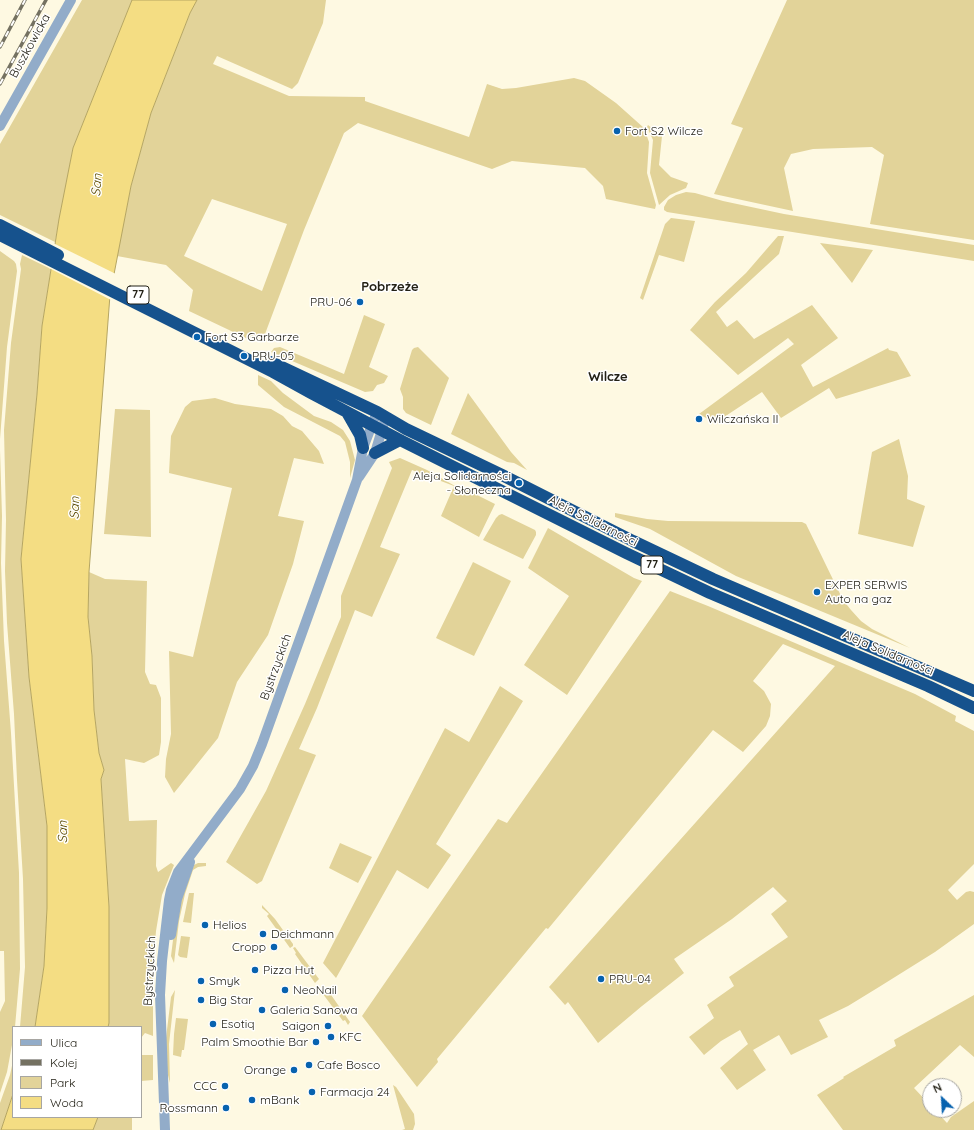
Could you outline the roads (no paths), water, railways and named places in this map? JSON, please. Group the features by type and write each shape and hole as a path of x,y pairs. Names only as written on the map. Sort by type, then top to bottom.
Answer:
{"highway":[{"name":"77","path":"0,225 275,368"},
{"name":"77","path":"0,235 275,368"},
{"name":"Aleja Solidarności","path":"275,368 347,413 626,553 710,593 928,686 974,708"},
{"name":"Aleja Solidarności","path":"275,368 381,415 713,579 974,691"},
{"path":"347,413 360,435 363,448"},
{"path":"375,453 400,440"}],"street":[{"name":"Buszkowicka","path":"0,126 71,0"},
{"path":"357,480 363,448 376,428 381,415"},
{"path":"357,480 375,453 376,428"},
{"name":"Bystrzyckich","path":"165,1130 161,1029 172,929 177,899 195,850 240,788 253,766 357,480"}],"water":[{"name":"San","path":"132,0 197,0 190,13 151,113 131,186 110,295 89,572 88,617 92,656 94,710 99,753 104,770 101,779 109,907 109,1023 108,1026 35,1026 44,966 47,908 47,826 29,677 21,559 42,326 59,219 73,148"},
{"path":"12,1097 12,1118 98,1118 93,1130 1,1130"}],"railway":[{"path":"0,47 25,0"},
{"path":"0,84 46,0"}],"place":[{"name":"Fort S2 Wilcze","path":"617,131"},
{"name":"PRU-06","path":"360,302"},
{"name":"Fort S3 Garbarze","path":"197,337"},
{"name":"PRU-05","path":"244,356"},
{"name":"Wilczańska II","path":"699,419"},
{"name":"Aleja Solidarności - Słoneczna","path":"519,483"},
{"name":"EXPER SERWIS Auto na gaz","path":"817,592"},
{"name":"Helios","path":"205,925"},
{"name":"Deichmann","path":"263,934"},
{"name":"Cropp","path":"274,947"},
{"name":"Pizza Hut","path":"255,970"},
{"name":"PRU-04","path":"601,979"},
{"name":"Smyk","path":"201,981"},
{"name":"NeoNail","path":"285,990"},
{"name":"Big Star","path":"201,1000"},
{"name":"Galeria Sanowa","path":"262,1010"},
{"name":"Esotiq","path":"213,1024"},
{"name":"Saigon","path":"328,1026"},
{"name":"KFC","path":"331,1037"},
{"name":"Palm Smoothie Bar","path":"316,1042"},
{"name":"Cafe Bosco","path":"309,1065"},
{"name":"Orange","path":"294,1070"},
{"name":"CCC","path":"225,1086"},
{"name":"Farmacja 24","path":"312,1092"},
{"name":"mBank","path":"252,1100"},
{"name":"Rossmann","path":"226,1108"}],"district":[{"name":"Pobrzeże","path":"390,287"},
{"name":"Wilcze","path":"608,377"}]}
